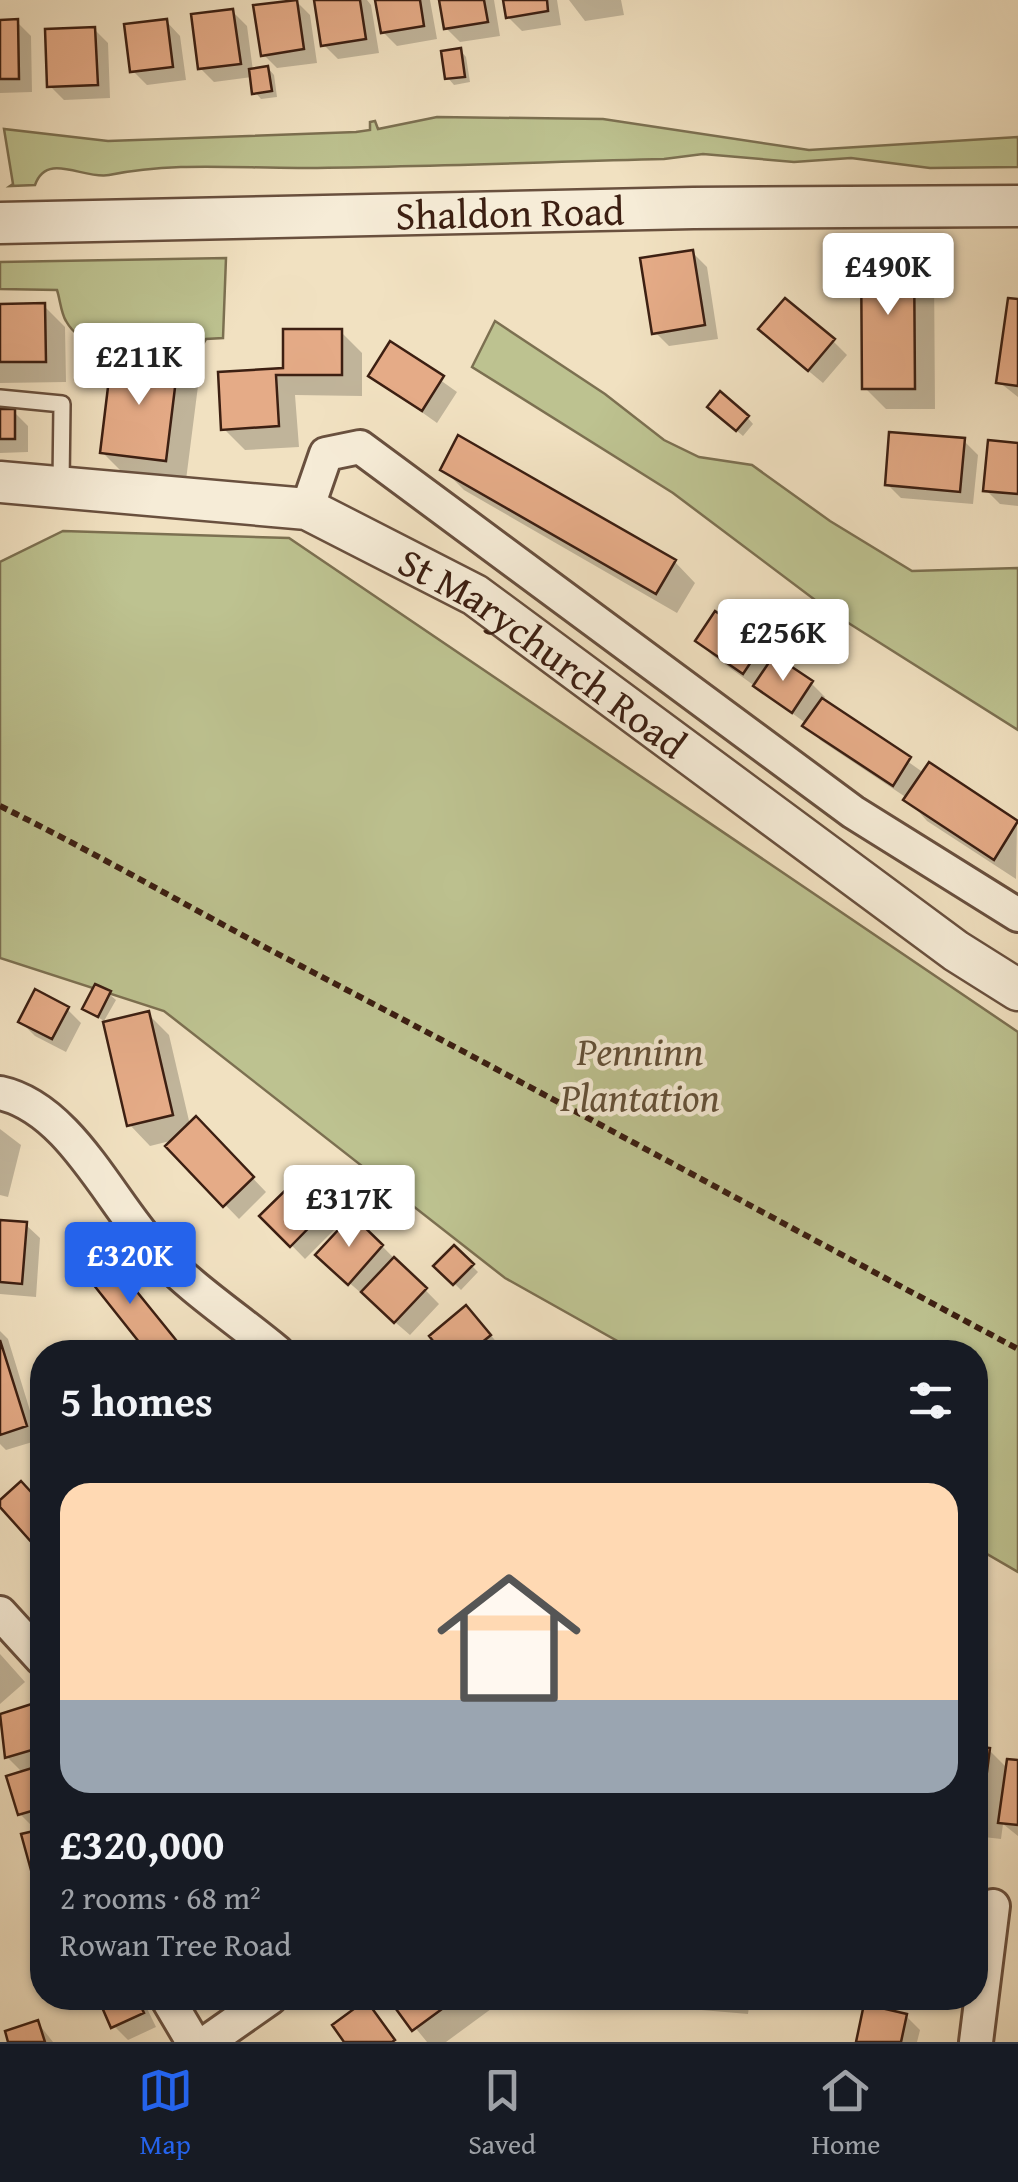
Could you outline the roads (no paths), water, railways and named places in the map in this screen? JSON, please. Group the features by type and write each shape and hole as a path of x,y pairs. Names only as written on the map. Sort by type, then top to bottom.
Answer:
{"street":[{"name":"Shaldon Road","path":"0,223 1018,206"},
{"path":"308,510 326,454 360,446 853,812 1018,916"},
{"name":"St Marychurch Road","path":"1,482 308,510 475,595 956,952 1018,990"},
{"path":"0,1093 46,1118 81,1149 112,1198 154,1249 263,1340"},
{"path":"0,1612 30,1645"},
{"path":"988,1956 995,1906"},
{"path":"174,2010 193,2042"},
{"path":"207,2042 253,2010"},
{"path":"976,2042 980,2010"}],"lane":[{"path":"0,398 62,404 61,488"}],"park label":[{"name":"Penninn Plantation","path":"640,1073"}]}
